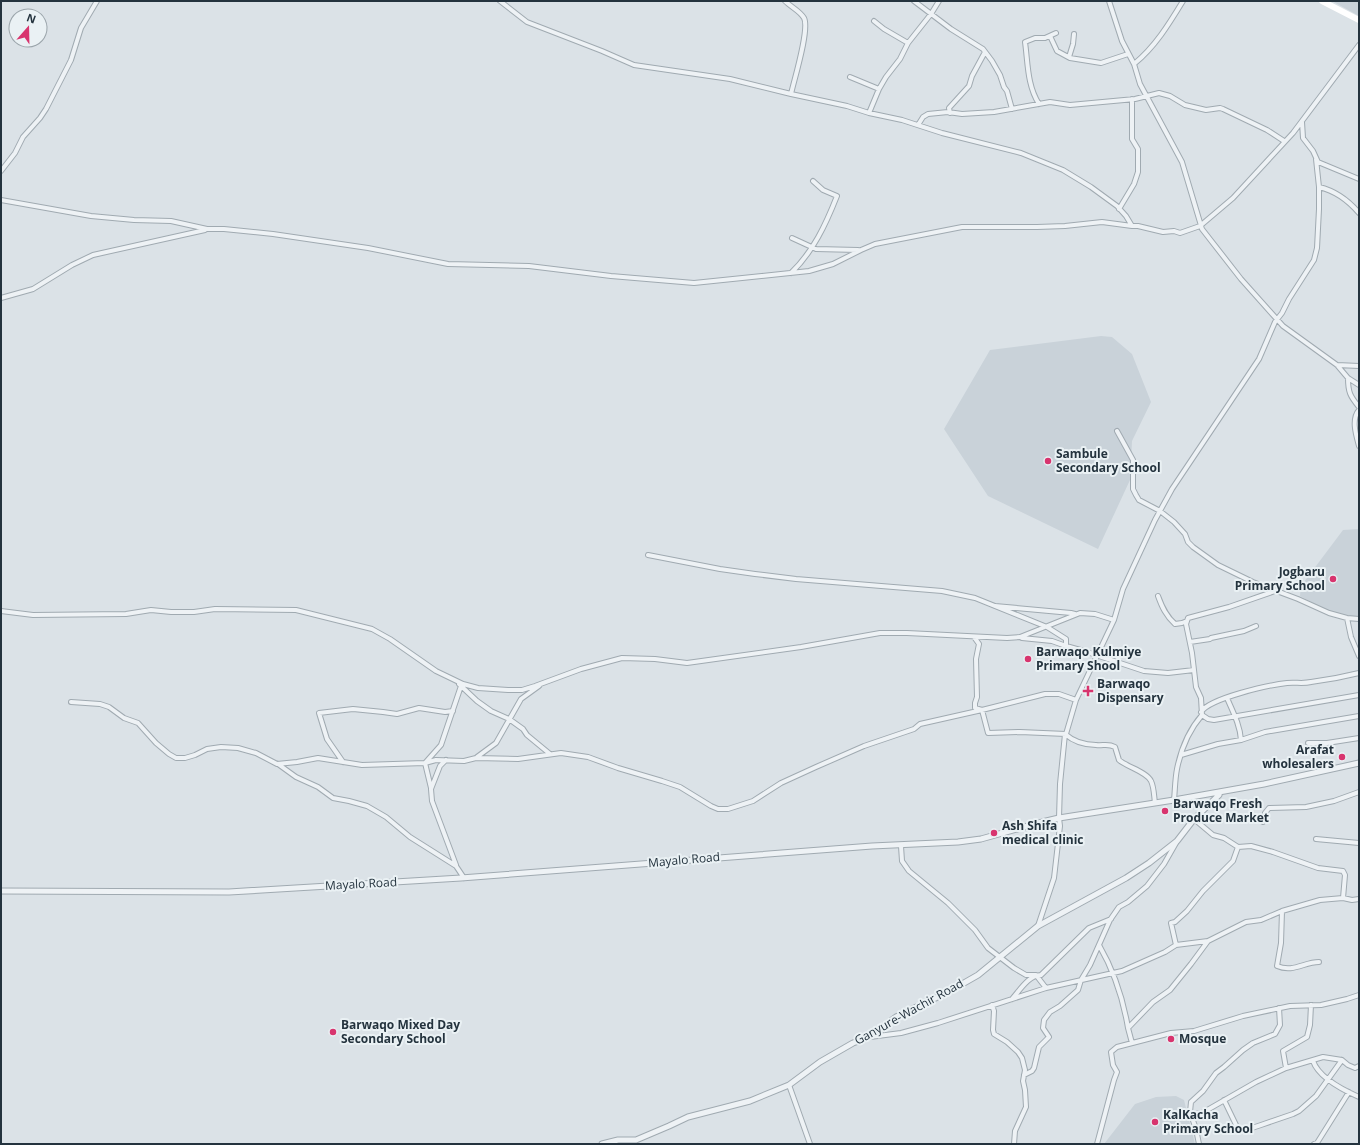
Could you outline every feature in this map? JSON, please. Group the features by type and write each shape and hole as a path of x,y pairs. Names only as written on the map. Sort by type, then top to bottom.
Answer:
{"main road":[{"path":"1322,1 1359,20"}],"street":[{"path":"1,171 15,153 23,137 46,109 71,60 81,28 97,1"},
{"path":"500,1 526,22 641,67 680,71 730,79 847,106 1030,156 1063,170 1087,184 1119,209 1126,216 1132,226"},
{"path":"785,1 803,16 806,24 791,94"},
{"path":"914,1 951,29 983,49 1000,75 1007,91 1012,109"},
{"path":"869,113 879,89 900,59 908,43 932,14 939,1"},
{"path":"1109,1 1122,41 1134,64 1140,84 1182,162 1200,226 1241,279 1283,326 1337,365 1348,378 1359,386"},
{"path":"1134,64 1144,56 1160,36 1183,1"},
{"path":"874,21 908,43"},
{"path":"1039,104 1030,82 1025,42 1034,38 1045,38 1056,33"},
{"path":"1069,57 1074,34"},
{"path":"1050,36 1057,51 1069,57 1101,63 1128,54"},
{"path":"1,298 33,289 72,265 93,255 207,229 224,229 279,235 385,251 448,264 529,266 611,276 680,282 704,282 791,274 820,269 861,250 885,242 962,227 1051,227 1102,222 1138,226 1162,232 1174,231 1180,233 1200,226 1233,198 1302,122 1359,44"},
{"path":"950,113 949,108 969,86 972,76 985,52"},
{"path":"850,77 879,89"},
{"path":"918,125 923,117 928,114 962,114 1012,109 1050,102 1070,105 1132,99 1159,93 1165,94 1185,105 1206,110 1220,108 1267,130 1284,141"},
{"path":"1119,209 1134,184 1138,172 1138,149 1132,139 1132,99"},
{"path":"1038,926 1054,878 1060,826 1061,768 1065,734 1076,700 1114,620 1123,589 1132,567 1175,483 1259,359 1274,323 1278,319 1314,260 1317,248 1319,187 1316,159 1313,151 1303,138 1302,122"},
{"path":"1316,159 1321,163 1359,179"},
{"path":"791,274 801,264 828,220 837,196 823,190 813,181"},
{"path":"1319,187 1339,194 1359,214"},
{"path":"1,200 92,216 134,220 172,221 207,229"},
{"path":"792,238 816,249 861,250"},
{"path":"1337,365 1359,366"},
{"path":"1348,378 1348,389 1352,399 1359,408 1354,419 1359,446"},
{"path":"1117,431 1133,460 1134,489 1136,495 1140,500 1160,511 1174,522 1185,534 1188,542 1206,558 1241,577 1298,599 1329,613 1346,618 1359,619"},
{"path":"648,555 755,574 796,579 942,591 975,598 1047,627 1066,639 1066,646"},
{"path":"1158,596 1164,611 1174,624 1182,623 1187,621 1188,618 1229,607 1275,591"},
{"path":"992,606 1076,614 1095,614 1114,620"},
{"path":"1,611 32,615 126,614 151,610 171,612 194,612 215,609 262,611 296,610 372,629 390,639 436,671 456,681 478,688 508,690 522,690 581,669 622,658 655,659 687,663 801,647 880,633 1007,638 1020,637 1052,641 1149,672 1168,673 1194,670"},
{"path":"1020,637 1076,614"},
{"path":"1346,618 1350,637 1359,656"},
{"path":"1187,621 1186,624 1196,686 1201,698 1202,714 1208,720 1359,695"},
{"path":"1190,642 1244,631 1256,626"},
{"path":"974,637 979,644 976,659 977,697 975,708 982,710"},
{"path":"1174,800 1177,769 1181,755 1188,736 1207,707 1246,691 1288,683 1307,683 1327,680 1359,673"},
{"path":"456,681 477,701 491,711 509,719 523,729 550,754"},
{"path":"476,758 496,743 521,699 546,681"},
{"path":"425,763 441,745 454,711 461,686"},
{"path":"278,764 318,758 362,764 425,763 436,760 464,761 476,758 518,759 561,753 578,755 602,761 618,768 680,787 711,806 718,809 728,809 753,801 781,783 864,746 914,729 920,724 982,710 1037,695 1052,693 1076,700"},
{"path":"1227,698 1236,716 1241,740"},
{"path":"71,702 100,704 109,707 120,715 138,723 156,744 176,758 185,758 207,749 221,747 238,748 256,753 278,764 296,777 318,787 333,798 349,800 367,806 386,818 410,837 456,866"},
{"path":"343,762 327,739 319,713 353,709 397,714 419,708 445,712 454,711"},
{"path":"982,710 988,733 1020,732 1065,734 1071,739 1086,744 1097,746 1106,744 1115,747 1119,760 1145,774 1150,779 1155,803"},
{"path":"1181,755 1218,744 1241,740 1265,732 1359,716"},
{"path":"1308,743 1327,743 1359,738"},
{"path":"431,789 440,766 446,760"},
{"path":"425,763 432,801 456,866 464,878"},
{"name":"Mayalo Road","path":"1,891 229,892 464,878 872,846 902,846 958,842 981,839 1059,818 1264,784 1359,763"},
{"name":"Ganyure-Wachir Road","path":"602,1144 618,1140 636,1140 662,1130 688,1117 750,1102 789,1084 833,1054 853,1043 869,1037 896,1017 978,976 1038,926 1126,878 1149,863 1177,840 1194,819 1219,795 1220,792"},
{"path":"1263,822 1269,808 1306,808 1334,801 1359,792"},
{"path":"1194,819 1213,835 1224,838 1238,847 1251,846 1318,868 1343,871 1345,875 1343,898"},
{"path":"1316,839 1359,843"},
{"path":"1024,1075 1032,1071 1034,1068 1039,1047 1049,1037 1043,1028 1044,1020 1050,1012 1060,1006 1078,990 1081,980 1090,965 1111,919 1119,907 1128,902 1147,886 1164,864 1177,840"},
{"path":"902,846 902,861 909,871 948,903 975,930 988,948 1014,968 1026,975 1041,975 1089,928 1111,919"},
{"path":"1176,945 1171,923 1175,922 1190,907 1203,891 1233,861 1238,847"},
{"path":"869,1037 900,1033 938,1023 1046,988 1114,973 1165,952 1176,945 1208,941 1246,922 1262,920 1282,911 1320,900 1343,898 1352,900 1359,899"},
{"path":"1282,911 1281,943 1278,967 1295,969 1308,963 1319,962"},
{"path":"1128,1028 1153,1002 1170,990 1208,941"},
{"path":"1099,945 1114,973 1125,1009 1132,1043"},
{"path":"1036,975 1046,988"},
{"path":"1011,1000 1028,980 1036,975"},
{"path":"1096,1144 1117,1072 1113,1065 1111,1052 1117,1047 1171,1033 1194,1031 1243,1016 1279,1008 1290,1006 1321,1005 1347,999 1359,994"},
{"path":"992,1005 994,1011 994,1034 1008,1042 1018,1052 1022,1058 1025,1070 1023,1081 1026,1107 1015,1132 1014,1144"},
{"path":"1286,1068 1283,1051 1307,1037 1310,1025 1311,1006"},
{"path":"1199,1144 1190,1112 1191,1102 1203,1091 1216,1073 1253,1043 1275,1034 1280,1025 1279,1008"},
{"path":"1190,1112 1195,1114 1202,1113 1274,1073 1286,1068 1323,1058 1342,1060 1355,1068 1359,1066"},
{"path":"1224,1100 1236,1127 1241,1129 1249,1129 1299,1111 1316,1096 1342,1060"},
{"path":"1313,1061 1316,1068 1327,1079 1359,1097"},
{"path":"789,1084 810,1144"},
{"path":"1314,1144 1319,1140 1349,1092"}],"shaded area":[{"path":"1332,1 1359,1 1359,16"},
{"name":"Sambule Secondary School","path":"1101,336 1112,337 1132,354 1151,402 1132,441 1130,480 1098,549 988,496 944,429 990,350"},
{"name":"Jogbaru Primary School","path":"1359,529 1359,618 1336,616 1300,596 1301,586 1343,530"},
{"name":"KalKacha Primary School","path":"1176,1096 1184,1100 1195,1144 1104,1144 1135,1104 1156,1097"}],"place":[{"name":"Sambule Secondary School","path":"1048,461"},
{"name":"Jogbaru Primary School","path":"1333,579"},
{"name":"Barwaqo Kulmiye Primary Shool","path":"1028,659"},
{"name":"Barwaqo Dispensary","path":"1088,691"},
{"name":"Arafat wholesalers","path":"1342,757"},
{"name":"Barwaqo Fresh Produce Market","path":"1165,811"},
{"name":"Ash Shifa medical clinic","path":"994,833"},
{"name":"Barwaqo Mixed Day Secondary School","path":"333,1032"},
{"name":"Mosque","path":"1171,1039"},
{"name":"KalKacha Primary School","path":"1155,1122"}]}
